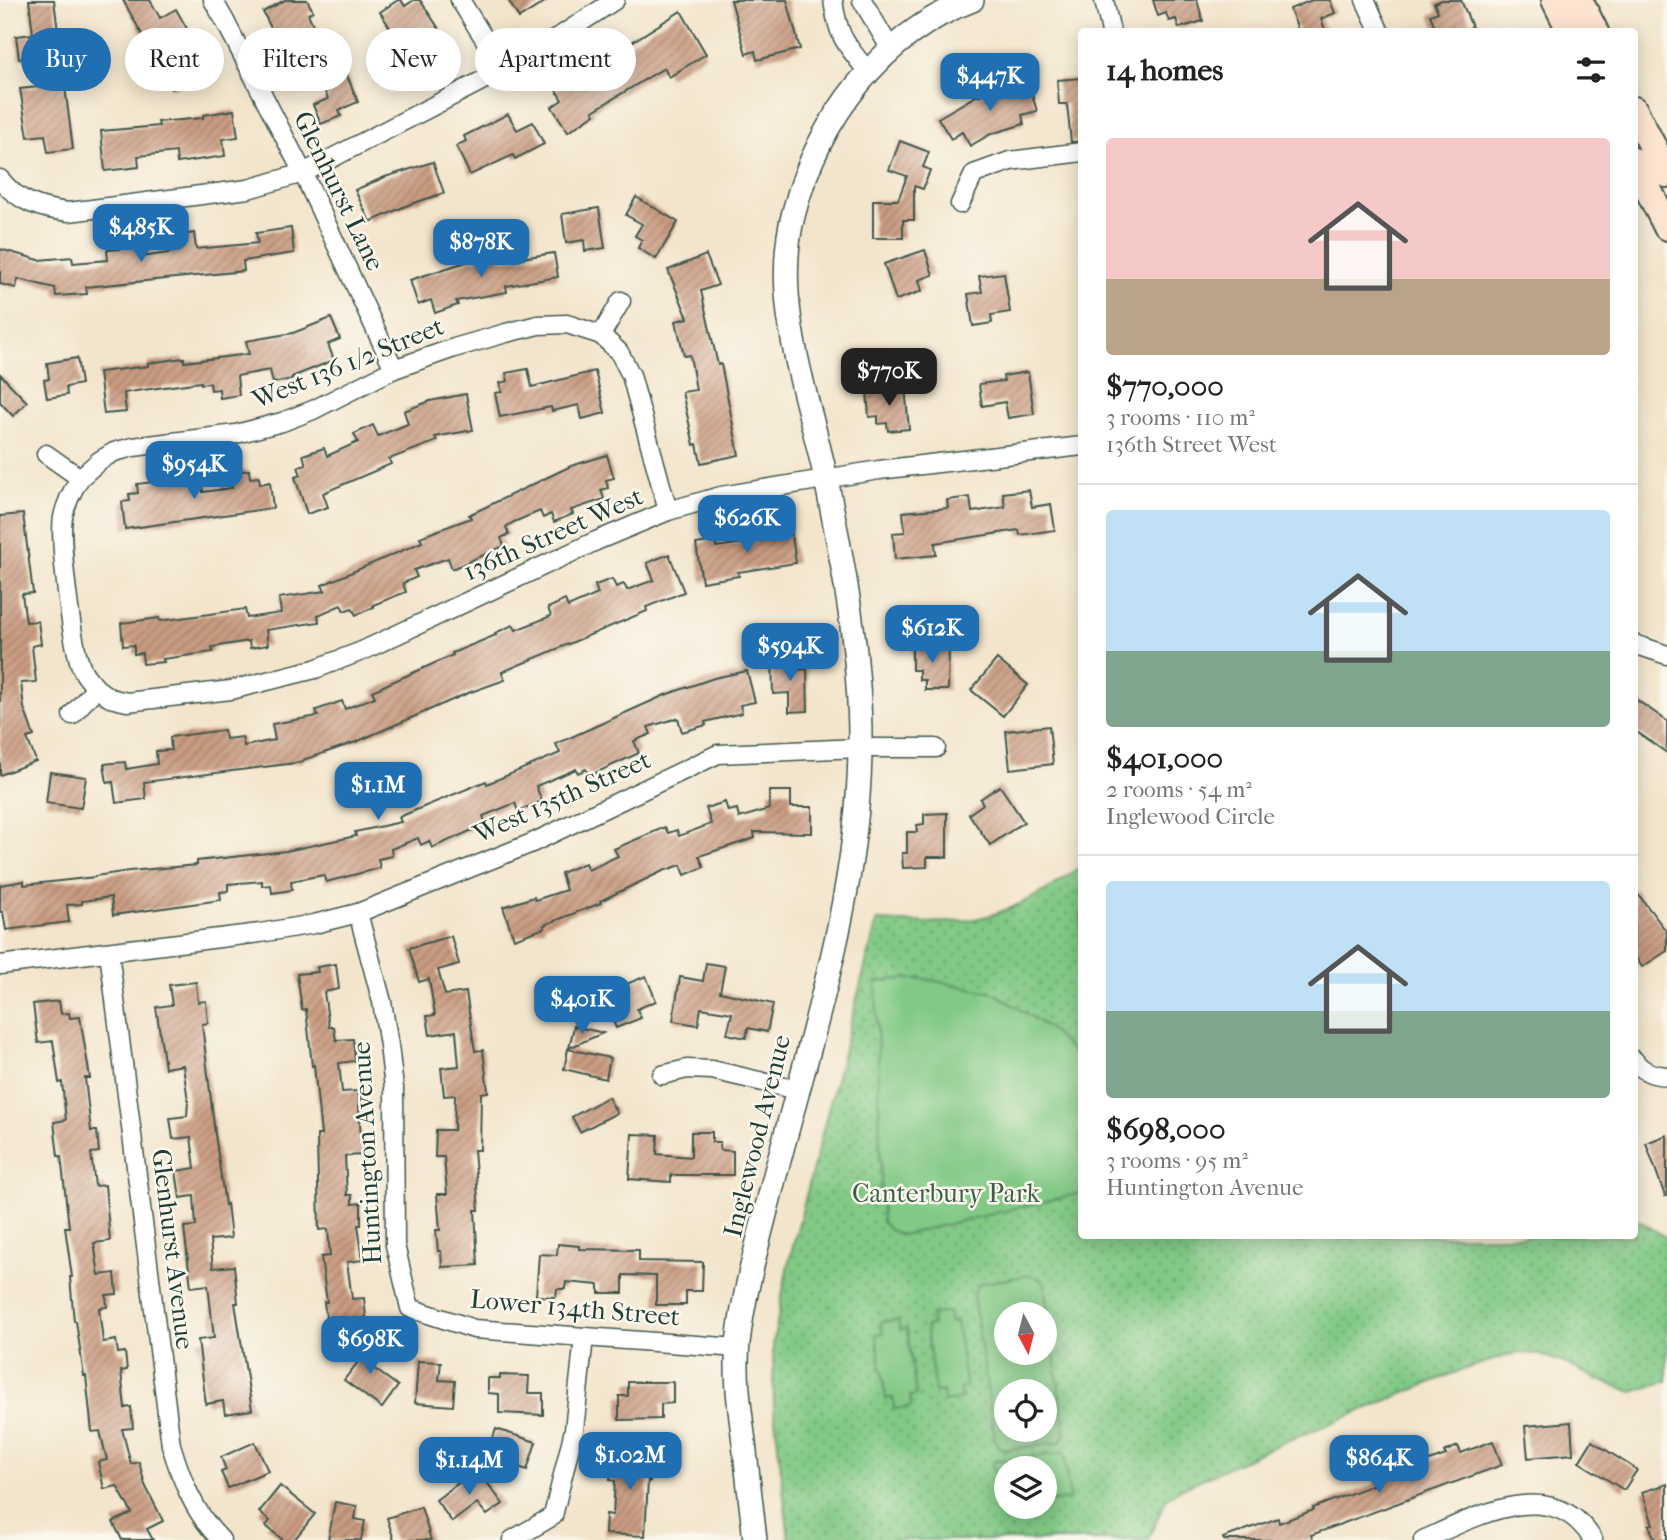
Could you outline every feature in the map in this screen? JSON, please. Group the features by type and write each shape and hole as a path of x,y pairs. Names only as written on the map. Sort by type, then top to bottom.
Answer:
{"main road":[{"path":"1555,0 1569,28"},
{"path":"1579,0 1593,28"},
{"path":"1638,118 1667,174"},
{"path":"1638,169 1667,227"}],"street":[{"name":"Glenhurst Lane","path":"213,0 303,173 394,369"},
{"path":"460,0 478,28"},
{"path":"571,28 615,0"},
{"path":"833,0 842,40 868,72"},
{"path":"862,0 890,48"},
{"name":"Inglewood Avenue","path":"755,1540 737,1381 743,1311 758,1241 846,901 859,795 860,697 855,638 826,478 794,339 788,298 788,256 793,214 825,133 843,102 868,72 890,48 928,22 972,0"},
{"path":"1104,0 1110,28"},
{"path":"1365,0 1378,28"},
{"path":"0,179 24,201 46,209 69,212 248,189 303,173 475,85"},
{"path":"960,205 974,174 1010,161 1078,152"},
{"path":"621,301 601,335 619,352 631,375 668,511"},
{"name":"West 136 1/2 Street","path":"80,478 114,452 133,447 236,434 282,422 313,410 394,369 454,348 538,325 567,324 601,335"},
{"name":"136th Street West","path":"96,688 110,698 127,702 231,690 315,669 362,651 596,541 668,511 721,496 826,478 1078,446"},
{"path":"46,454 80,478 70,493 61,537 76,651 83,671 96,688 72,715"},
{"path":"1638,645 1667,655"},
{"path":"860,748 936,748"},
{"name":"West 135th Street","path":"0,965 260,933 358,913 532,843 718,754 860,748"},
{"name":"Huntington Avenue","path":"358,913 382,1002 389,1045 394,1088 395,1245 410,1308"},
{"name":"Glenhurst Avenue","path":"109,952 172,1445 181,1477 193,1504 221,1540"},
{"path":"1638,1066 1660,1075"},
{"path":"662,1075 687,1069 712,1070 797,1090"},
{"name":"Lower 134th Street","path":"410,1308 474,1329 738,1348"},
{"path":"512,1540 553,1516 574,1430 584,1337"},
{"path":"1423,1540 1501,1508 1531,1503 1553,1506 1573,1517 1592,1540"}],"green space":[{"name":"Canterbury Park","path":"1078,868 1078,1239 1638,1239 1638,1220 1667,1238 1667,1381 1633,1392 1537,1354 1519,1353 1502,1357 1459,1371 1272,1447 1182,1488 1166,1499 1148,1540 789,1540 774,1410 773,1344 787,1269 877,921 926,923 975,919 1003,911 1031,898"},
{"path":"925,979 994,993 1047,1027 1078,1057 1078,1194 902,1235 889,1230 882,1222 876,982"},
{"path":"1032,1275 1044,1282 1047,1302 994,1302 994,1365 1055,1365 1065,1435 1061,1442 1004,1450 998,1446 996,1442 1057,1442 1057,1379 994,1379 994,1433 973,1295 982,1283"},
{"path":"948,1312 950,1323 956,1322 966,1387 960,1388 961,1399 944,1402 943,1391 935,1392 926,1326 933,1325 931,1315"},
{"path":"898,1320 900,1330 907,1329 916,1395 910,1396 911,1407 894,1409 893,1398 886,1399 876,1334 883,1333 881,1322"},
{"path":"1064,1453 1070,1499 1057,1501 1057,1456 1037,1456"}],"building":[{"path":"29,0 54,0 58,28 32,28"},
{"path":"123,0 150,0 160,18 176,9 187,28 138,28"},
{"path":"285,0 307,0 313,11 308,14 315,28 271,28 263,12"},
{"path":"398,0 405,6 414,0 420,0 438,28 390,28 380,12"},
{"path":"508,0 548,0 519,18"},
{"path":"731,0 787,0 800,49 757,60 755,51 746,54"},
{"path":"1153,0 1197,0 1203,21 1179,28 1176,19 1169,21 1166,13 1158,16"},
{"path":"1312,0 1330,0 1335,13 1321,19 1324,28 1297,28 1290,9"},
{"path":"1461,0 1472,27 1435,28 1430,15 1438,12 1434,3"},
{"path":"681,11 706,54 669,77 664,68 636,85 636,39"},
{"path":"21,35 21,59 19,59 16,36"},
{"path":"1078,78 1078,141 1071,142 1067,104 1059,104 1057,80"},
{"path":"1028,81 1037,111 1022,115 1024,124 991,134 970,146 962,132 951,139 938,118 976,96"},
{"path":"352,88 358,102 339,110 341,116 321,124 313,105 328,99 325,91 352,91"},
{"path":"20,89 66,91 73,149 48,152 45,135 28,137"},
{"path":"557,91 626,91 593,111 595,114 568,132 552,107 562,100"},
{"path":"234,110 238,137 223,139 225,156 177,163 176,152 138,156 139,167 105,171 101,131 159,126 158,122 203,118 203,115"},
{"path":"508,114 517,130 533,122 544,144 515,159 513,155 470,175 456,146 466,141 464,136"},
{"path":"900,141 929,152 923,167 930,170 923,189 914,186 914,220 903,220 903,238 873,238 873,200 898,200 907,176 889,170"},
{"path":"433,162 444,193 370,222 355,190"},
{"path":"636,197 678,222 656,259 638,248 642,240 635,236 642,224 626,215"},
{"path":"599,208 605,248 585,251 584,240 566,243 562,214"},
{"path":"291,228 294,253 243,261 244,271 86,287 87,294 56,296 55,288 18,279 16,288 0,284 0,249 39,260 72,257 73,263 108,260 107,250 120,249 120,243 139,241 141,257 175,252 173,237 194,233 196,249 258,243 256,233"},
{"path":"925,250 933,275 919,280 922,291 896,300 884,264"},
{"path":"554,253 558,277 506,286 507,292 456,301 458,305 435,313 431,300 418,305 410,280 469,261 501,256 502,261"},
{"path":"706,255 718,285 701,291 718,365 721,364 739,455 701,463 697,444 694,445 682,392 696,390 690,355 684,356 676,321 688,318 668,270"},
{"path":"1004,273 1010,312 991,315 992,323 973,326 968,294 982,292 979,276"},
{"path":"331,318 340,339 328,344 334,360 292,379 273,383 270,370 237,376 239,395 220,398 219,389 211,390 210,383 201,382 124,393 126,412 104,414 99,372 184,358 184,362 249,354 246,341 293,333"},
{"path":"77,358 81,384 66,387 67,395 47,398 44,380 49,379 47,363"},
{"path":"528,369 532,387 595,371 605,413 582,419 579,405 552,411 551,407 500,417 495,393 502,392 500,383 508,381 506,373"},
{"path":"1028,372 1034,414 1008,418 1005,402 982,406 979,384 1004,381 1003,376"},
{"path":"0,374 27,402 13,416 0,402"},
{"path":"905,387 909,429 888,431 887,423 878,424 878,416 869,417 867,391"},
{"path":"466,394 473,430 435,437 437,441 389,459 391,464 323,493 328,507 307,514 295,477 301,475 298,467 306,465 303,455 324,448 327,456 358,442 354,434 373,425 378,436 408,424 404,411 430,401"},
{"path":"607,455 614,478 606,480 608,488 601,490 604,499 571,510 573,514 554,522 551,514 543,518 540,511 514,522 506,527 509,534 501,538 504,546 452,569 448,558 414,570 417,577 403,583 406,592 356,615 352,608 344,611 341,605 318,615 319,622 266,630 268,645 250,648 249,641 212,647 213,652 163,659 164,662 143,664 142,653 134,654 134,645 123,646 121,623 159,618 160,621 245,609 247,618 281,613 279,598 325,591 322,585 422,542 420,537 471,518 469,515 571,466"},
{"path":"249,470 250,478 259,477 260,484 270,482 273,508 125,529 122,502 130,501 129,494 138,493 137,484 192,477 194,486 202,485 203,492 232,488 229,473"},
{"path":"1029,490 1032,507 1051,504 1055,530 1020,535 1019,530 935,543 936,555 895,559 893,533 905,532 903,512 948,508 947,500 970,497 972,512 1005,507 1003,493"},
{"path":"23,514 33,593 22,594 26,622 38,621 41,644 32,646 36,682 21,683 24,708 34,736 27,738 36,761 0,775 0,516"},
{"path":"790,523 796,563 738,572 739,576 702,582 696,544 715,541 716,547 756,541 755,538 769,535 768,527"},
{"path":"669,554 684,592 646,607 647,611 502,672 505,680 468,693 356,742 303,762 144,782 146,799 116,803 113,782 107,783 104,764 125,762 126,769 157,764 156,751 171,750 170,737 224,730 226,739 242,737 244,746 275,740 272,724 318,716 316,710 342,701 345,709 375,697 372,691 496,635 495,633 513,625 516,630 551,616 548,608 565,600 568,607 598,594 595,585 612,579 616,587 624,584 627,590 654,580 647,563"},
{"path":"912,643 949,644 948,690 925,690 925,680 919,680 919,670 912,670"},
{"path":"790,655 791,670 807,669 808,711 789,712 789,693 773,694 772,656"},
{"path":"997,659 1028,685 1003,716 971,690"},
{"path":"747,671 755,702 740,705 742,713 705,722 706,725 682,732 678,718 648,727 651,734 634,741 639,753 589,776 586,769 578,773 576,769 536,786 542,801 518,811 515,803 483,816 486,824 432,848 429,841 421,845 418,838 391,849 392,856 378,859 380,868 326,882 324,875 291,881 292,890 272,893 271,885 262,886 262,881 228,884 228,891 220,892 221,900 113,915 111,897 82,901 82,904 67,905 69,922 6,930 3,912 0,912 0,885 24,881 24,885 197,865 197,861 286,851 356,836 355,832 401,822 399,817 560,753 556,744 665,695 714,678"},
{"path":"1638,701 1667,721 1667,753 1638,733"},
{"path":"1049,726 1053,764 1010,769 1006,731"},
{"path":"50,772 86,777 81,808 46,803"},
{"path":"1000,786 1024,822 990,845 969,814 983,804 980,799"},
{"path":"769,791 791,791 791,807 812,807 812,833 754,832 755,838 699,856 704,867 685,875 681,865 663,871 600,901 601,903 514,939 503,907 566,890 561,873 585,863 588,870 618,856 614,849 665,827 668,833 677,830 679,836 711,824 706,808 725,802 728,811 737,809 739,818 769,809"},
{"path":"947,813 947,857 927,857 927,867 903,868 902,853 907,853 907,832 917,832 917,825 924,824 924,814"},
{"path":"1638,894 1667,932 1667,951 1642,967 1638,961"},
{"path":"451,936 459,964 438,970 445,995 466,992 475,1051 483,1050 488,1092 481,1093 480,1150 474,1150 479,1210 475,1210 478,1265 442,1267 436,1230 440,1230 437,1194 447,1194 444,1157 435,1157 436,1130 454,1130 455,1095 444,1096 441,1068 459,1066 456,1031 430,1035 427,1016 435,1015 429,979 419,982 409,948"},
{"path":"706,963 725,966 720,992 773,1004 767,1032 748,1028 746,1038 727,1034 732,1013 701,1008 698,1025 673,1021 680,977 703,981"},
{"path":"336,964 339,989 324,992 329,1027 334,1027 336,1040 353,1039 355,1061 339,1063 342,1092 358,1091 362,1155 345,1156 347,1195 352,1195 352,1204 361,1203 361,1225 358,1225 363,1260 347,1262 352,1299 364,1298 368,1337 329,1342 321,1257 330,1256 328,1229 319,1230 317,1135 321,1135 306,1009 302,1010 297,974 318,972 317,967"},
{"path":"646,976 656,1001 637,1009 641,1018 616,1028 602,994"},
{"path":"196,982 198,1002 206,1001 208,1023 202,1024 231,1238 210,1240 213,1268 234,1266 238,1303 235,1303 252,1410 225,1414 223,1401 206,1404 198,1340 214,1338 208,1285 191,1287 184,1227 196,1226 194,1196 180,1198 176,1171 195,1168 191,1137 173,1139 170,1118 187,1116 188,1101 183,1065 165,1068 156,1007 172,1005 169,985"},
{"path":"59,1001 61,1014 69,1013 70,1018 80,1017 90,1078 85,1078 91,1131 97,1131 99,1152 91,1153 95,1186 105,1185 110,1241 94,1243 99,1275 115,1273 117,1294 106,1295 107,1307 99,1308 103,1342 116,1340 118,1353 125,1352 127,1370 121,1371 125,1408 131,1407 133,1428 122,1429 131,1464 139,1462 145,1485 163,1521 147,1529 153,1540 122,1540 113,1522 132,1513 117,1486 104,1489 98,1462 107,1460 100,1431 92,1432 86,1376 74,1321 72,1277 65,1227 69,1227 61,1156 58,1156 54,1122 66,1120 62,1082 59,1083 53,1041 38,1043 33,1004"},
{"path":"574,1026 603,1033 569,1048"},
{"path":"568,1049 610,1058 606,1079 564,1069"},
{"path":"608,1097 617,1113 580,1132 572,1117"},
{"path":"691,1132 712,1132 712,1142 720,1142 720,1150 733,1151 733,1175 671,1175 671,1182 629,1179 632,1134 658,1135 657,1154 691,1157"},
{"path":"1667,1135 1667,1196 1665,1196 1646,1143"},
{"path":"558,1244 579,1246 579,1249 639,1250 639,1261 703,1262 702,1291 686,1291 686,1305 656,1305 656,1276 623,1275 623,1293 599,1293 599,1285 566,1282 565,1289 557,1289 556,1297 536,1296 539,1254 557,1255"},
{"path":"364,1340 382,1353 372,1367 398,1386 382,1408 344,1380 358,1362 351,1358"},
{"path":"418,1361 441,1362 439,1380 455,1381 453,1406 415,1403"},
{"path":"500,1375 529,1376 528,1393 543,1393 543,1415 499,1413 499,1394 488,1393 488,1378 500,1378"},
{"path":"628,1382 673,1382 673,1403 661,1404 661,1419 619,1420 619,1396 628,1396"},
{"path":"1571,1422 1573,1454 1528,1458 1525,1426"},
{"path":"496,1429 536,1442 527,1470 510,1464 508,1472 484,1465"},
{"path":"1493,1441 1502,1465 1311,1535 1313,1540 1223,1538 1278,1518 1279,1523 1314,1510 1313,1508 1375,1484 1374,1481 1446,1455 1444,1452 1458,1446 1461,1453"},
{"path":"1592,1441 1637,1470 1624,1490 1579,1462"},
{"path":"255,1442 268,1471 228,1488 221,1472 226,1470 221,1457"},
{"path":"625,1444 654,1447 650,1481 648,1480 645,1536 605,1534 606,1514 613,1515 615,1481 610,1480 612,1459 623,1461"},
{"path":"477,1469 503,1504 487,1515 477,1503 452,1522 436,1500"},
{"path":"1667,1484 1667,1540 1655,1540 1649,1525 1653,1524 1642,1492"},
{"path":"280,1486 315,1514 294,1540 283,1540 266,1526 270,1521 259,1512"},
{"path":"335,1502 357,1506 355,1519 365,1521 361,1540 328,1540"},
{"path":"421,1507 431,1540 394,1540 387,1518"}]}
